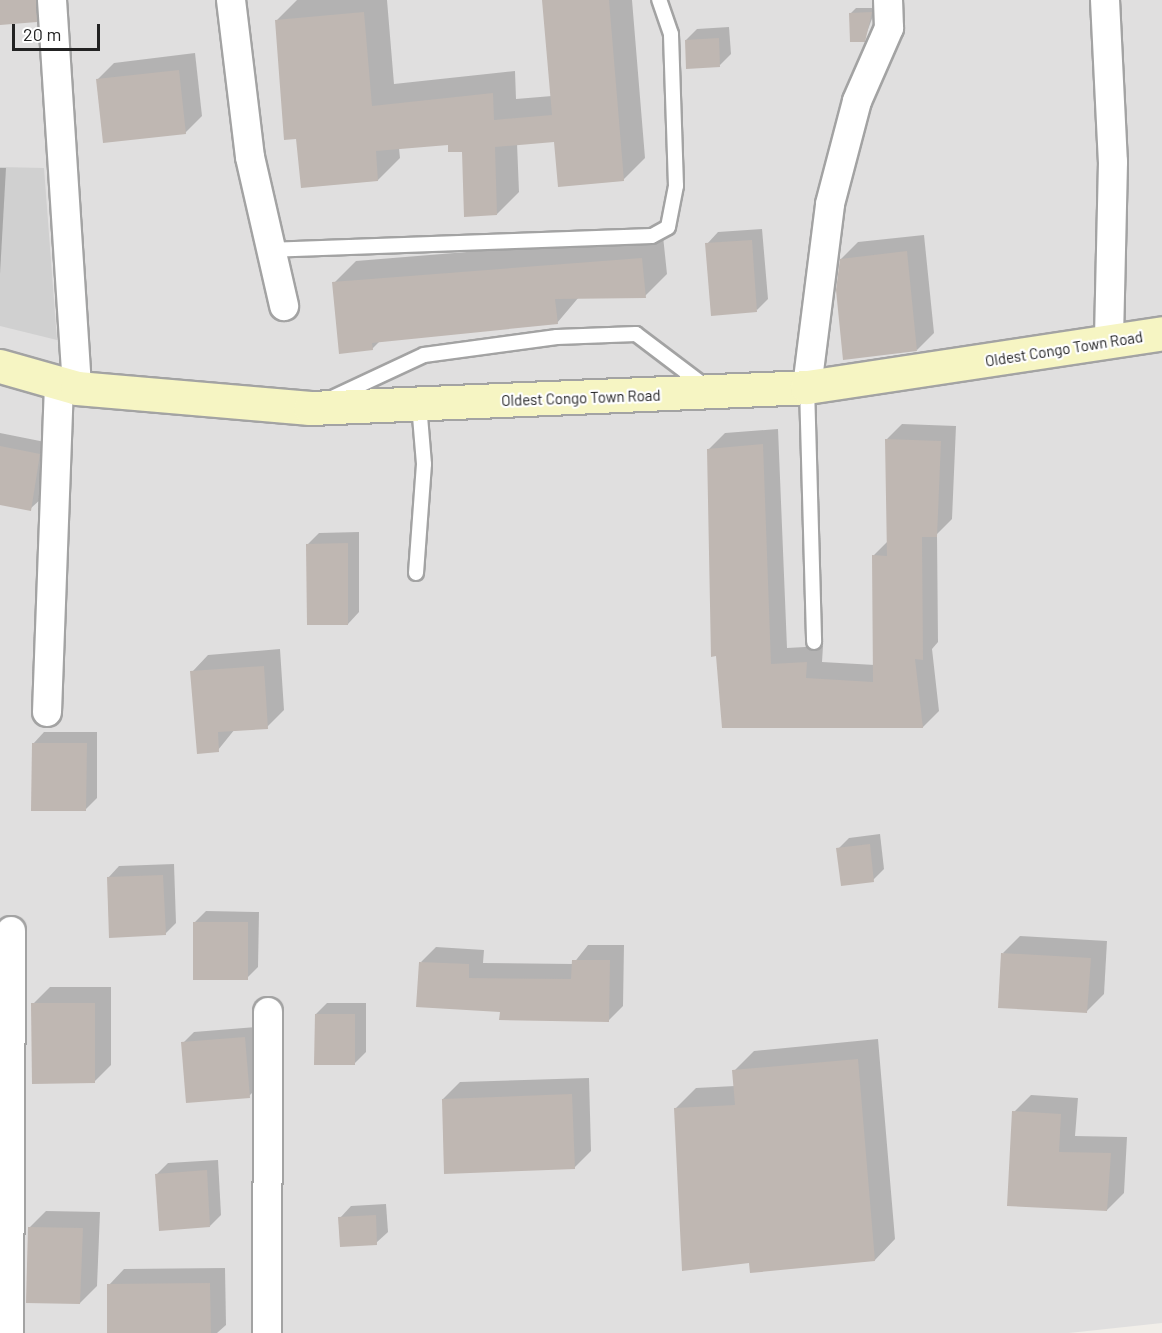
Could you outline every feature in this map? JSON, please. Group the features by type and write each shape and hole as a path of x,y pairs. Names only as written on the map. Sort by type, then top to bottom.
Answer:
{"street":[{"path":"47,712 68,385 52,0"},
{"path":"231,0 267,250 284,306"},
{"path":"807,387 830,204 857,101 889,28 888,0"},
{"path":"1105,0 1113,162 1109,342"},
{"name":"Oldest Congo Town Road","path":"0,366 68,385 310,408 419,405 807,387 1162,333"},
{"path":"9,1333 11,931"},
{"path":"267,1333 268,1012"}],"lane":[{"path":"267,250 652,236 668,227 676,186 670,33 659,0"},
{"path":"310,408 424,355 556,338 636,334 712,393"},
{"path":"807,387 814,642"},
{"path":"416,573 424,464 419,405"}],"shaded area":[{"path":"0,0 1162,0 1162,1323 1069,1333 0,1333"},
{"path":"0,167 44,168 57,340 0,326"}],"building":[{"path":"0,0 36,0 37,22 0,25"},
{"path":"542,0 609,0 624,181 558,187 554,142 495,147 497,215 464,217 462,152 448,152 448,145 376,151 378,181 301,188 296,139 284,140 275,20 364,12 372,106 493,93 494,120 552,115"},
{"path":"872,12 865,42 850,42 849,13"},
{"path":"719,38 720,67 686,69 685,40"},
{"path":"179,70 186,134 103,143 96,79"},
{"path":"752,240 757,312 711,316 705,243"},
{"path":"907,251 917,351 843,360 836,290 840,259"},
{"path":"642,258 646,298 555,299 558,324 372,343 373,350 339,354 332,282"},
{"path":"885,439 941,441 937,537 922,537 923,660 915,659 923,728 722,728 716,656 711,657 707,449 763,444 771,664 807,662 806,678 873,682 872,555 887,556"},
{"path":"0,446 40,454 31,511 0,505"},
{"path":"348,543 348,625 307,625 306,544"},
{"path":"264,666 268,729 218,732 219,752 197,754 190,671"},
{"path":"32,743 87,743 86,811 31,811"},
{"path":"870,844 874,882 841,886 836,848"},
{"path":"163,875 166,935 109,938 107,877"},
{"path":"193,922 248,922 248,980 193,980"},
{"path":"1001,953 1091,958 1087,1013 998,1008"},
{"path":"572,960 610,960 609,1022 499,1020 500,1012 416,1007 419,962 469,964 469,978 571,979"},
{"path":"31,1003 95,1003 95,1083 32,1084"},
{"path":"315,1014 355,1014 355,1065 314,1065"},
{"path":"245,1037 250,1098 186,1103 181,1042"},
{"path":"858,1059 875,1261 750,1273 749,1263 682,1271 674,1108 735,1105 732,1070"},
{"path":"572,1094 575,1169 444,1174 442,1099"},
{"path":"1012,1111 1061,1114 1059,1152 1111,1153 1107,1211 1007,1206"},
{"path":"207,1170 210,1227 159,1231 155,1174"},
{"path":"376,1215 377,1245 340,1247 338,1217"},
{"path":"28,1227 83,1228 80,1304 26,1303"},
{"path":"210,1283 211,1333 107,1333 107,1284"}]}
